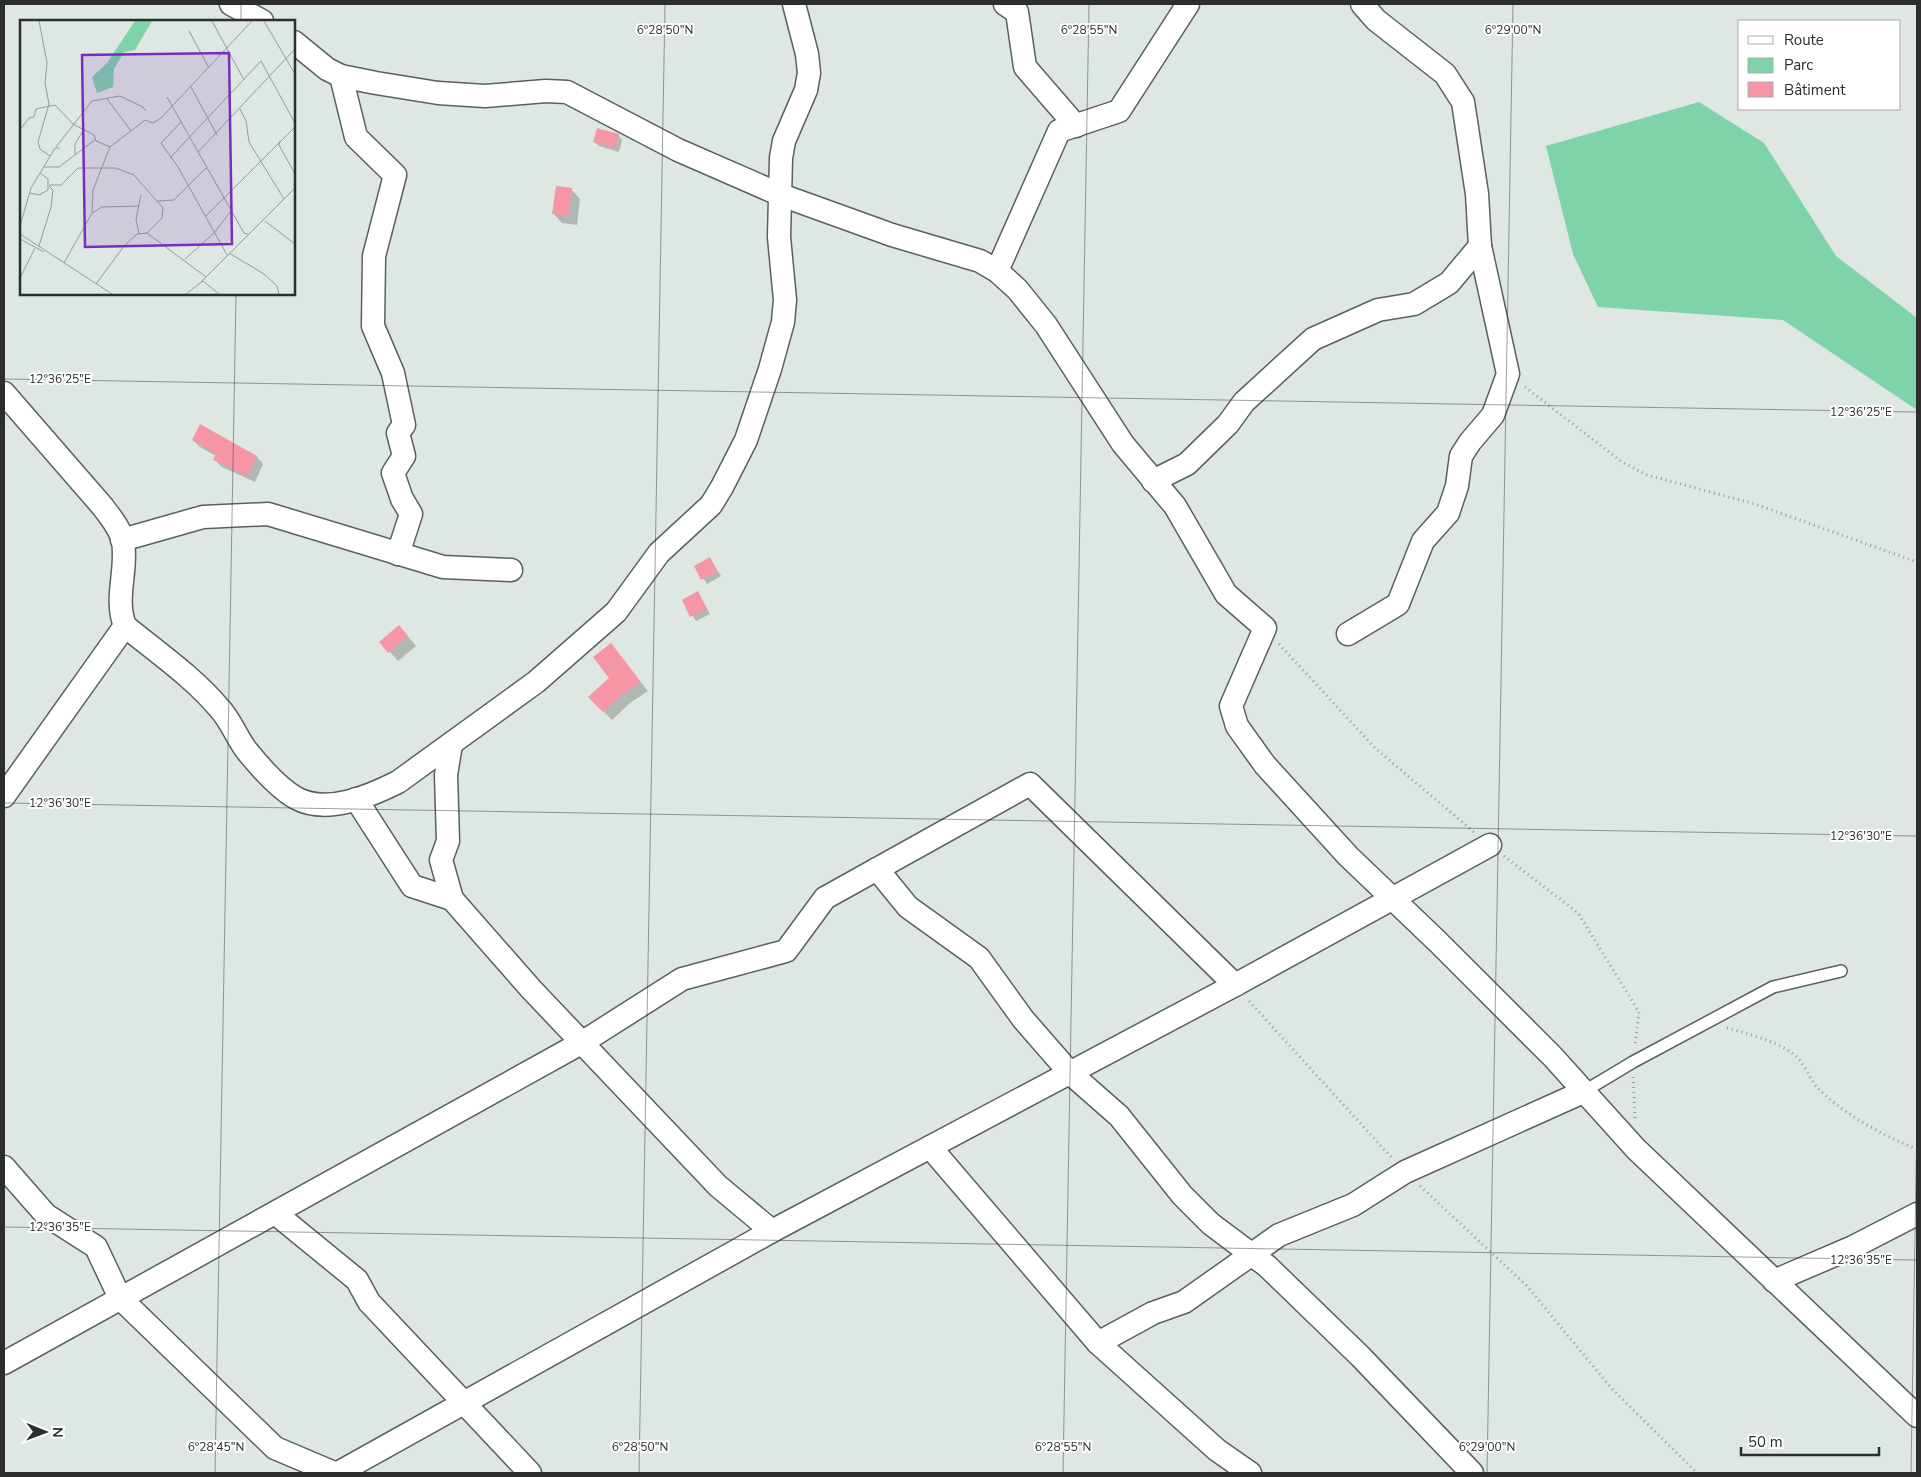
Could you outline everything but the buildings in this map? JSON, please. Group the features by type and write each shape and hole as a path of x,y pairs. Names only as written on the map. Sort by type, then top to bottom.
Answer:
{"street":[{"path":"231,4 260,20"},
{"path":"4,393 103,507 117,527 122,540 125,565 120,598 121,615 125,626 197,683 222,711 246,750 272,778 296,798 310,804 328,805 377,793 398,782 536,682 616,612 658,553 711,505 722,487 746,440 770,369 783,322 785,300 779,237 781,158 784,141 806,90 809,73 807,54 794,4"},
{"path":"1005,4 1018,12 1025,67 1076,126"},
{"path":"1348,634 1398,604 1423,540 1448,513 1457,486 1460,456 1493,415 1508,374 1480,246 1477,194 1463,102 1445,74 1376,20 1362,4"},
{"path":"997,272 1059,132 1119,110 1184,5"},
{"path":"295,43 327,69 342,76 408,88 486,96 546,91 567,92 678,150 781,195 892,235 980,261 997,272 1017,290 1046,325 1109,424 1175,506 1226,594 1265,628 1231,706 1237,726 1280,783 1348,856 1553,1057 1636,1149 1917,1416"},
{"path":"342,76 356,137 395,176 374,256 372,326 393,373 404,425 398,433 404,456 393,473 402,499 411,514 398,554"},
{"path":"1153,480 1187,464 1228,424 1244,402 1313,339 1378,310 1414,304 1450,283 1480,246"},
{"path":"122,540 202,517 268,514 443,567 511,570"},
{"path":"4,796 125,626"},
{"path":"451,744 446,775 448,841 441,860 452,899 537,996 583,1042 718,1186 772,1231"},
{"path":"4,1362 583,1042 682,979 786,951 825,898 1030,784 1235,985"},
{"path":"356,799 412,886 452,899"},
{"path":"4,1167 46,1215 96,1247 120,1298 275,1448 336,1473 772,1231 1235,985 1490,845"},
{"path":"877,869 908,907 979,958 1023,1019 1070,1073 1119,1116 1182,1195 1211,1224 1267,1266 1360,1356 1472,1473"},
{"path":"1098,1343 1152,1313 1184,1302 1279,1235 1353,1205 1405,1172 1583,1092"},
{"path":"930,1147 1098,1343 1217,1450 1250,1473"},
{"path":"275,1213 357,1280 369,1302 530,1473"},
{"path":"1774,1281 1853,1247 1917,1214"}],"lane":[{"path":"1583,1092 1633,1062 1773,988 1841,971"}],"path":[{"path":"1508,374 1561,413 1622,462 1647,475 1755,504 1917,562"},
{"path":"1265,628 1375,748 1490,845 1578,913 1638,1012 1633,1062 1636,1149"},
{"path":"1235,985 1405,1172 1526,1285 1613,1390 1697,1473"},
{"path":"1710,1022 1757,1036 1796,1056 1817,1087 1851,1114 1891,1139 1917,1149"}],"green space":[{"path":"1699,102 1764,143 1836,256 1917,318 1917,410 1783,320 1598,307 1573,254 1546,146"}]}
